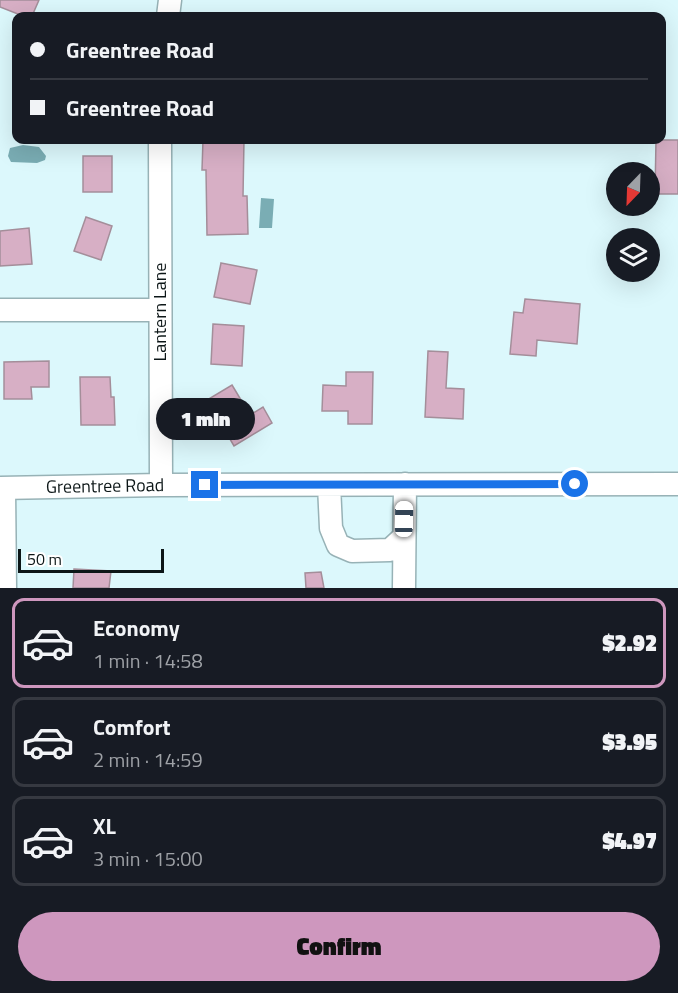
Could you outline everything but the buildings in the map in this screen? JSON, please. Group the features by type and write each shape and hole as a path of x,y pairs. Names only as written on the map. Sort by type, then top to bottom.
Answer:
{"street":[{"name":"Lantern Lane","path":"160,144 161,485"},
{"path":"0,310 160,310"},
{"path":"329,484 331,528 338,545 352,551 390,550 404,537"},
{"name":"Greentree Road","path":"2,488 329,484 678,484"},
{"path":"404,588 405,484"},
{"path":"2,488 5,588"}],"water":[{"path":"23,145 39,147 46,156 45,160 37,163 11,162 8,156 10,148"},
{"path":"261,198 274,199 272,228 259,228"}],"route":[{"path":"205,485 575,484"}]}
